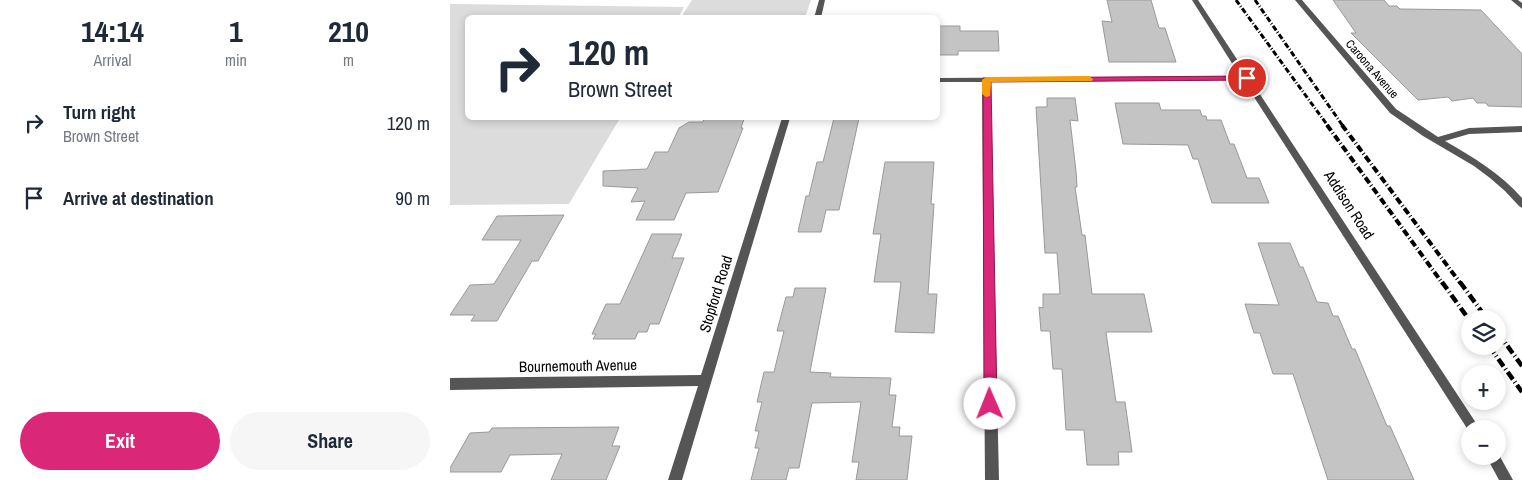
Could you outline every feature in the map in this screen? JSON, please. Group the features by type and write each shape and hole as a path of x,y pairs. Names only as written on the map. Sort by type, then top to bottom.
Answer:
{"street":[{"path":"817,15 822,0"},
{"name":"Addison Road","path":"1196,0 1468,420"},
{"name":"Caroona Avenue","path":"1298,0 1393,111 1412,126 1484,167 1512,191 1522,204"},
{"path":"1514,0 1522,7"},
{"path":"940,80 1247,78"},
{"path":"986,80 992,480"},
{"name":"Stopford Road","path":"675,480 785,120"},
{"path":"1439,140 1454,133 1522,129"},
{"name":"Bournemouth Avenue","path":"450,384 706,380"},
{"path":"1497,465 1506,480"}],"shaded area":[{"path":"692,0 811,0 806,15 682,15"},
{"path":"450,4 684,7 680,15 465,15 465,120 619,120 569,204 450,205"}],"building":[{"path":"1107,0 1151,0 1159,28 1165,28 1176,62 1109,62 1102,21 1112,22"},
{"path":"1333,0 1384,0 1389,6 1397,6 1400,9 1481,10 1522,54 1522,107 1488,106 1486,103 1477,103 1473,98 1452,101 1448,97 1418,100 1351,33 1356,33"},
{"path":"940,26 960,26 960,31 998,31 999,51 958,51 958,55 940,55"},
{"path":"1047,98 1075,98 1078,121 1070,120 1076,171 1077,187 1075,187 1082,235 1085,235 1092,294 1144,294 1152,332 1106,332 1116,402 1125,402 1132,452 1118,452 1119,465 1087,465 1084,430 1066,430 1062,369 1053,369 1050,331 1041,331 1039,307 1043,308 1043,294 1060,294 1057,253 1045,253 1036,107 1047,107"},
{"path":"1115,103 1159,103 1161,110 1200,110 1202,116 1206,116 1207,120 1221,120 1230,144 1234,144 1247,178 1259,178 1269,203 1212,203 1198,159 1193,159 1188,145 1123,144"},
{"path":"704,120 744,120 741,128 743,128 718,192 686,193 674,220 636,220 645,201 631,202 638,188 603,186 603,171 647,169 655,152 668,152 679,128 689,122 703,122"},
{"path":"834,120 859,120 839,210 826,210 821,232 798,232 806,196 809,196 817,162 823,162"},
{"path":"885,162 934,162 931,204 934,204 928,294 937,294 934,333 895,332 901,282 874,282 881,234 873,234"},
{"path":"564,215 538,261 532,261 497,321 471,321 475,315 450,315 470,285 494,284 521,240 482,240 497,216"},
{"path":"652,234 682,234 672,258 684,258 659,324 650,324 647,332 638,332 635,339 593,339 596,334 592,334 606,304 620,304"},
{"path":"1258,243 1290,243 1300,267 1303,267 1317,302 1328,303 1333,316 1338,316 1352,349 1355,349 1387,426 1390,426 1414,480 1328,480 1293,374 1273,374 1260,333 1254,333 1245,304 1279,305"},
{"path":"795,288 826,288 810,372 831,373 830,377 891,378 889,395 896,395 892,427 900,427 899,436 912,436 907,480 856,480 859,462 852,462 861,402 812,403 799,468 789,468 786,480 751,480 759,448 755,448 759,431 755,431 762,402 757,402 764,372 774,372 784,331 777,331 786,297 793,297"},
{"path":"619,427 612,446 620,446 606,480 551,480 562,454 510,455 501,472 450,472 450,468 470,433 489,432 492,428"}],"railway":[{"path":"1236,0 1328,126"},
{"path":"1255,0 1343,126"},
{"path":"1327,125 1443,284"},
{"path":"1342,125 1461,284"},
{"path":"1442,282 1462,310"},
{"path":"1460,282 1480,310"},
{"path":"1506,344 1522,366"},
{"path":"1495,355 1522,392"}],"slow traffic":[{"path":"986,94 986,80 1089,79"}],"route":[{"path":"990,404 986,80 1247,78"}]}
